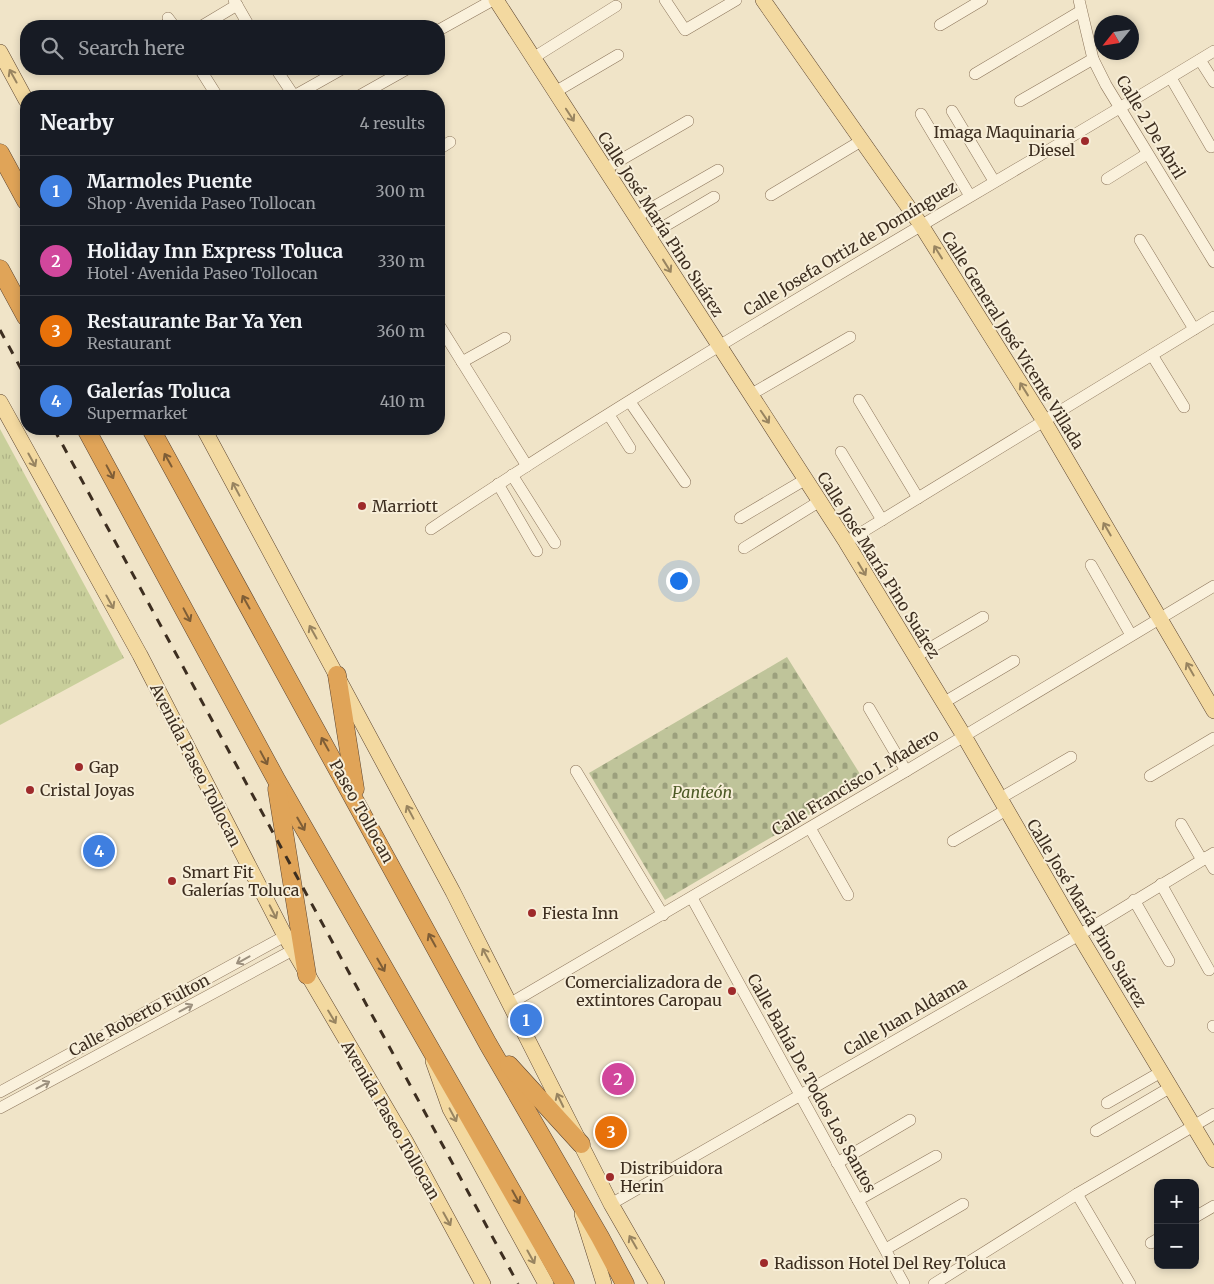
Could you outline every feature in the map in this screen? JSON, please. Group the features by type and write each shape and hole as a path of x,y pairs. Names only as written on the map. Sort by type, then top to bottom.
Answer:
{"highway":[{"path":"0,153 20,190"},
{"path":"0,269 20,306"},
{"path":"89,435 277,781 565,1284"},
{"name":"Paseo Tollocan","path":"154,435 488,1044 575,1192"},
{"path":"336,675 357,802"},
{"path":"277,781 279,809 307,975"},
{"path":"488,1044 581,1144"},
{"path":"575,1192 625,1284"}],"main road":[{"name":"Calle José María Pino Suárez","path":"494,0 846,542 964,736 1079,935 1214,1160"},
{"name":"Calle General José Vicente Villada","path":"763,0 921,225 1044,421 1214,711"},
{"path":"0,52 21,90"},
{"name":"Avenida Paseo Tollocan","path":"0,402 140,655 285,936 406,1142 483,1284"},
{"path":"207,435 511,1003 612,1204 657,1284"},
{"path":"431,1052 439,1082 450,1109 546,1284"},
{"path":"575,1192 604,1284"}],"street":[{"path":"445,27 494,0"},
{"path":"665,0 684,30 736,0"},
{"path":"940,25 982,0"},
{"path":"210,20 235,2 246,20"},
{"path":"975,74 1080,5"},
{"name":"Calle 2 De Abril","path":"1080,5 1093,59 1147,154 1214,262"},
{"path":"533,58 616,6"},
{"name":"Calle Josefa Ortiz de Domínguez","path":"431,529 512,475 718,346 1214,51"},
{"path":"554,92 618,55"},
{"path":"1020,101 1093,59"},
{"path":"1200,60 1214,82"},
{"path":"204,75 213,90"},
{"path":"280,75 290,90"},
{"path":"305,90 331,75"},
{"path":"370,90 396,75"},
{"path":"1171,78 1211,147"},
{"path":"952,111 994,181"},
{"path":"922,114 970,196"},
{"path":"605,169 688,121"},
{"path":"771,195 861,141"},
{"path":"445,145 450,142"},
{"path":"1107,179 1147,154"},
{"path":"636,217 718,170"},
{"path":"648,236 714,197"},
{"path":"1140,240 1194,329"},
{"path":"846,542 1214,317"},
{"path":"445,335 527,466"},
{"path":"750,394 850,337"},
{"path":"462,362 505,338"},
{"path":"1152,355 1184,407"},
{"path":"859,400 918,498"},
{"path":"630,402 685,482"},
{"path":"609,415 630,448"},
{"path":"841,452 882,520"},
{"path":"512,475 555,542"},
{"path":"740,518 806,479"},
{"path":"498,484 538,551"},
{"path":"744,548 820,502"},
{"path":"1091,565 1131,635"},
{"name":"Calle Francisco I. Madero","path":"511,1003 906,772 1214,586"},
{"path":"916,657 982,617"},
{"path":"943,703 1014,661"},
{"path":"868,708 906,772"},
{"path":"1150,776 1214,738"},
{"path":"953,841 1071,757"},
{"path":"576,772 663,915"},
{"path":"1181,824 1208,857 1214,869"},
{"path":"810,828 848,895"},
{"name":"Calle Juan Aldama","path":"612,1204 1079,935 1208,857"},
{"path":"1161,884 1210,970"},
{"name":"Calle Bahía De Todos Los Santos","path":"692,898 904,1284"},
{"path":"1134,900 1169,961"},
{"name":"Calle Roberto Fulton","path":"0,1092 285,936"},
{"name":"Calle Roberto Fulton","path":"0,1108 293,950"},
{"path":"1107,1103 1161,1072"},
{"path":"1096,1131 1171,1087"},
{"path":"934,1284 1077,1194 1214,1114"},
{"path":"837,1162 910,1120"},
{"path":"858,1200 936,1156"},
{"path":"1077,1194 1130,1284"},
{"path":"886,1249 963,1204"},
{"path":"1199,1215 1214,1206"}],"green space":[{"path":"0,429 124,658 0,725"},
{"name":"Panteón","path":"787,657 865,782 665,900 589,773"}],"railway":[{"path":"0,330 20,367"},
{"path":"57,435 518,1284"}],"place":[{"name":"Imaga Maquinaria Diesel","path":"1085,141"},
{"name":"Marriott","path":"362,506"},
{"name":"Gap","path":"79,767"},
{"name":"Cristal Joyas","path":"30,790"},
{"name":"Galerías Toluca","path":"99,851"},
{"name":"Smart Fit Galerías Toluca","path":"172,881"},
{"name":"Fiesta Inn","path":"532,913"},
{"name":"Comercializadora de extintores Caropau","path":"732,991"},
{"name":"Marmoles Puente","path":"526,1020"},
{"name":"Holiday Inn Express Toluca","path":"618,1079"},
{"name":"Restaurante Bar Ya Yen","path":"611,1132"},
{"name":"Distribuidora Herin","path":"610,1177"},
{"name":"Radisson Hotel Del Rey Toluca","path":"764,1263"}]}
